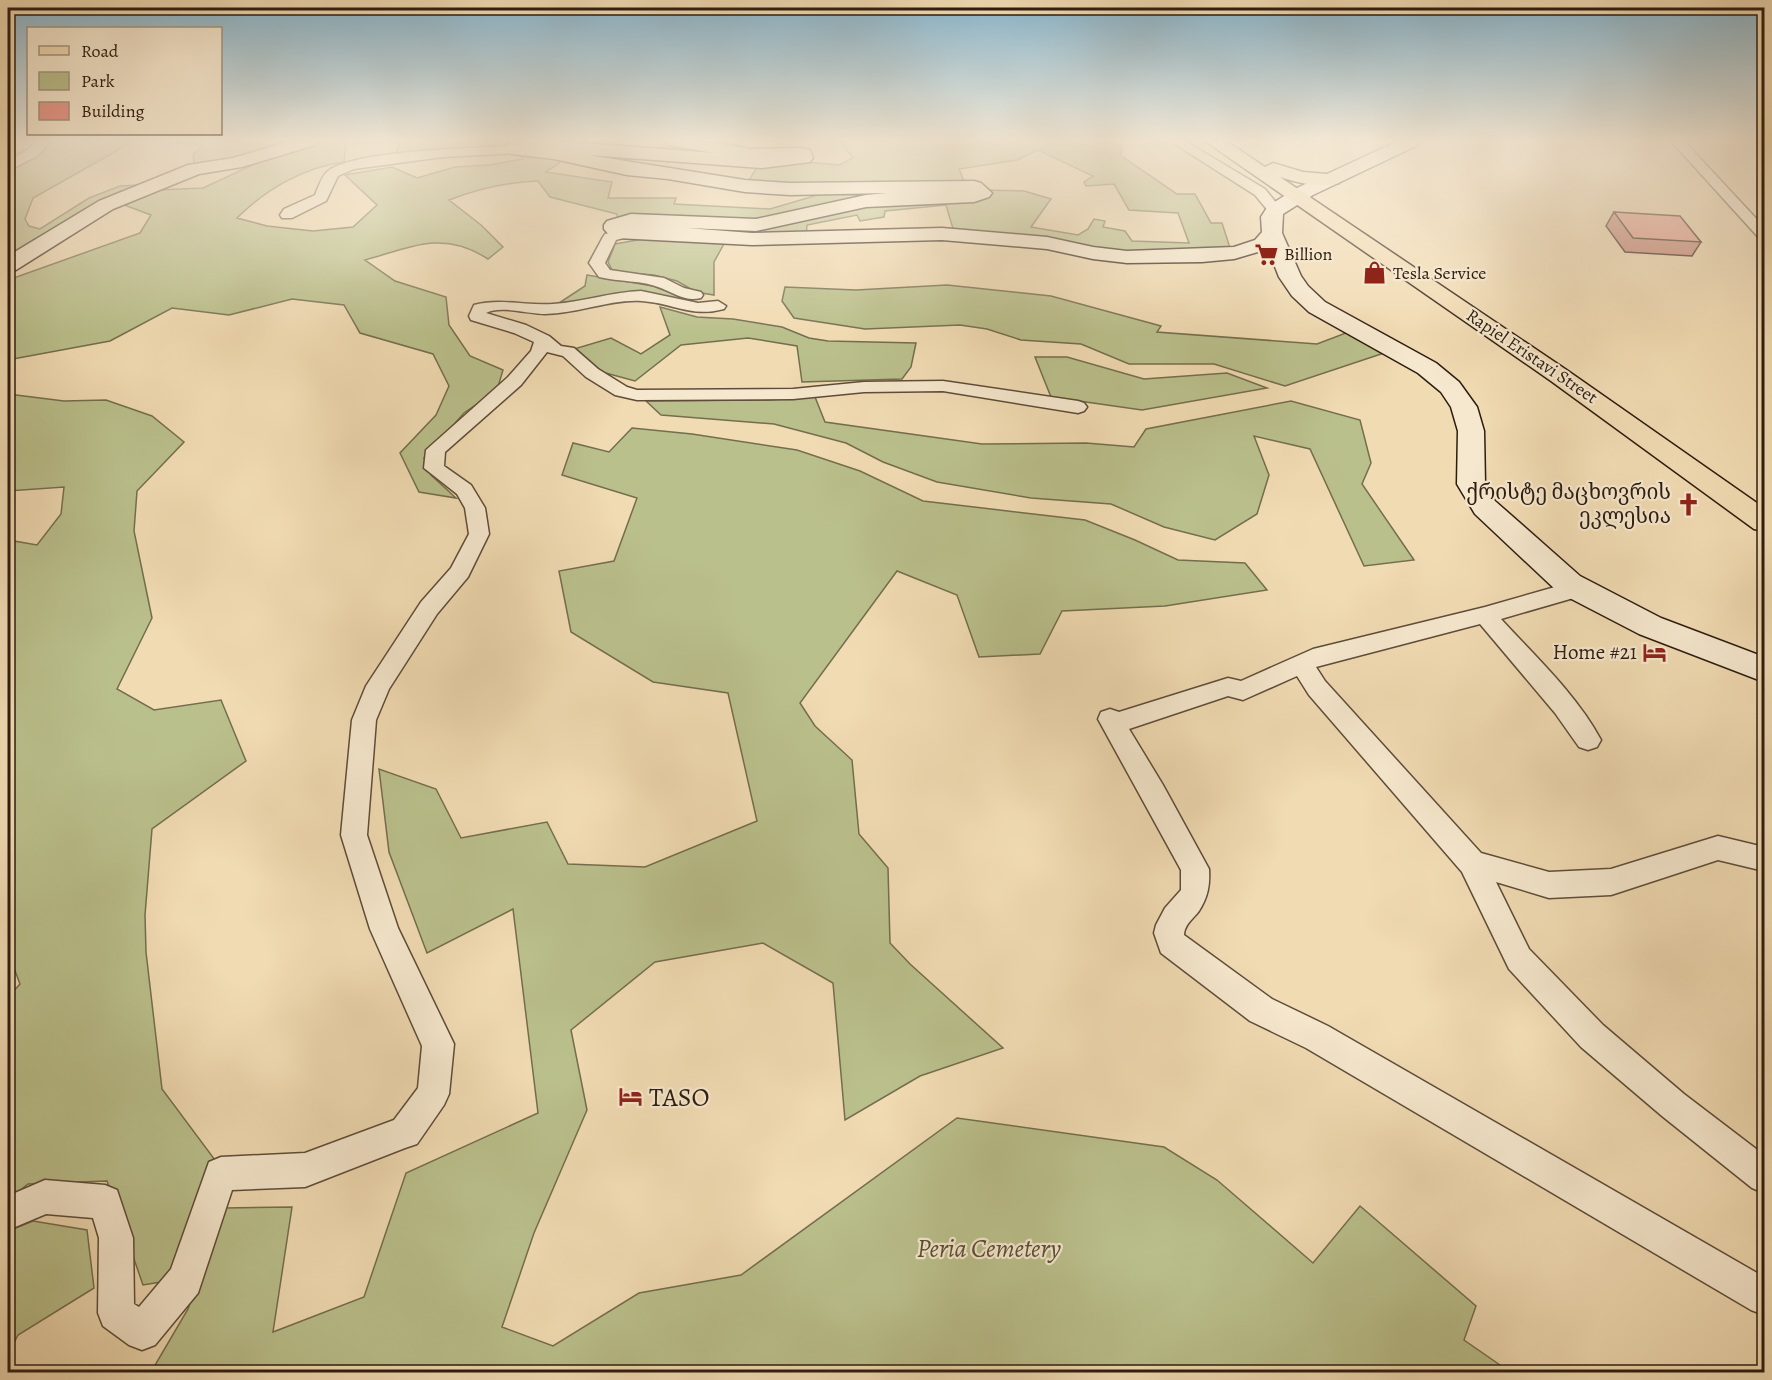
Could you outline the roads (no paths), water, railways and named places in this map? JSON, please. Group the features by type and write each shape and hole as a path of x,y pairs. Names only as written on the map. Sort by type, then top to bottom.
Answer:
{"main road":[{"path":"1271,205 1273,222 1399,266"},
{"name":"Rapiel Eristavi Street","path":"1317,205 1399,266 1666,448 1764,522"},
{"name":"Rapiel Eristavi Street","path":"1318,205 1654,425 1764,506"}],"street":[{"path":"8,265 105,205"},
{"path":"287,215 304,205"},
{"path":"846,205 756,225 631,220 614,225 614,230 626,233 667,233 752,239 949,234 1047,243 1093,253 1127,257 1202,256 1234,254 1262,244 1273,222 1290,205"},
{"path":"1266,205 1290,277 1300,291 1317,307 1427,368 1450,387 1464,407 1471,431 1471,484 1485,507 1576,589 1650,627 1764,670"},
{"path":"1734,205 1764,240"},
{"path":"626,233 610,237 601,254 597,263 605,274 664,283 679,292 706,297 718,306 689,308 643,296 617,297 552,309 494,304 480,308 477,316 520,329 543,340 556,350 568,352 592,373 621,391 637,395 793,394 864,387 943,386 1078,407"},
{"path":"8,1213 45,1197 105,1202 116,1238 116,1313 142,1332 185,1280 221,1174 305,1170 405,1132 433,1094 438,1044 416,1002 384,929 354,836 364,720 378,686 429,608 460,572 479,534 475,508 464,490 434,468 436,450 512,383 540,352 543,340"},
{"path":"1576,589 1485,615 1312,658 1243,691 1228,687 1111,722 1196,869 1198,882 1196,893 1169,927 1167,935 1171,943 1261,1010 1317,1037 1764,1297"},
{"path":"1485,615 1564,706 1588,740"},
{"path":"1300,663 1317,688 1472,864 1519,959 1592,1036 1673,1105 1764,1176"},
{"path":"1472,864 1549,885 1611,882 1718,848 1764,859"}],"place":[{"name":"Billion","path":"1266,254"},
{"name":"Tesla Service","path":"1375,273"},
{"name":"ქრისტე მაცხოვრის ეკლესია","path":"1689,504"},
{"name":"Home #21","path":"1655,652"},
{"name":"TASO","path":"631,1097"}],"park label":[{"name":"Peria Cemetery","path":"989,1248"}]}
